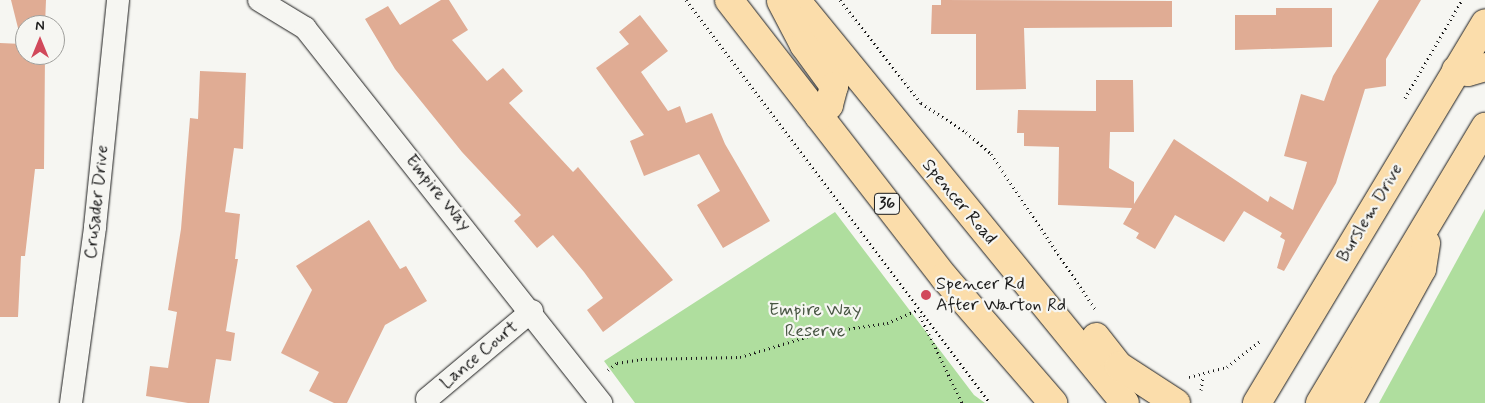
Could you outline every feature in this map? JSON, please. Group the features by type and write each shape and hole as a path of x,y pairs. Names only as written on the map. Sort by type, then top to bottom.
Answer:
{"main road":[{"name":"36","path":"728,0 944,277 1053,403"},
{"path":"780,0 804,45 834,86 829,105 819,116"},
{"name":"Spencer Road","path":"796,0 1125,403"},
{"name":"Burslem Drive","path":"1257,403 1485,23"},
{"path":"1456,70 1468,72 1485,67"},
{"path":"1320,403 1485,127"},
{"path":"1348,403 1422,269 1430,219"},
{"path":"1032,289 1078,316 1119,366 1176,403"}],"street":[{"name":"Crusader Drive","path":"71,403 95,227 118,0"},
{"name":"Empire Way","path":"259,0 305,28 532,311 601,403"},
{"name":"Lance Court","path":"427,398 532,311"}],"path":[{"path":"686,0 917,310 990,403"},
{"path":"840,0 921,103 966,132 990,154 1100,315"},
{"path":"588,385 617,363 641,359 740,357 819,333 887,323 917,310"},
{"path":"917,310 962,403"},
{"path":"1180,376 1203,376"}],"green space":[{"path":"1485,209 1485,403 1379,403"},
{"name":"Empire Way Reserve","path":"835,212 974,395 985,403 635,403 604,361"}],"building":[{"path":"11,0 46,0 45,15 15,16"},
{"path":"441,0 449,0 468,30 452,40 487,81 503,68 523,91 509,103 573,172 578,167 673,280 603,332 587,310 603,298 584,272 553,235 537,248 514,221 521,215 462,152 395,69 365,19 388,6 400,25"},
{"path":"941,0 1172,1 1172,27 1024,28 1026,89 976,90 976,34 931,34 932,5 941,5"},
{"path":"1379,0 1421,0 1386,59 1386,86 1365,89 1336,183 1284,271 1277,268 1285,240 1280,237 1282,233 1244,211 1224,242 1175,215 1155,249 1136,238 1139,233 1123,224 1132,208 1058,205 1059,147 1024,146 1024,133 1017,133 1018,110 1096,111 1096,80 1133,80 1134,132 1110,132 1109,168 1134,182 1134,204 1174,139 1268,202 1270,196 1293,210 1307,162 1284,156 1301,94 1324,101 1333,76"},
{"path":"1276,8 1332,8 1332,47 1235,50 1235,15 1276,15"},
{"path":"640,15 668,51 641,72 668,111 680,106 686,123 712,113 725,144 770,221 723,248 697,205 720,191 699,154 644,176 630,141 644,135 596,68 629,44 619,32"},
{"path":"0,43 15,44 15,65 45,65 44,169 35,169 25,256 21,256 18,317 0,317"},
{"path":"200,71 246,73 243,149 234,148 225,212 240,214 235,259 238,259 226,331 235,333 231,361 216,359 209,403 188,403 146,396 150,366 168,368 177,312 168,310 181,229 190,118 198,119"},
{"path":"369,220 400,269 406,266 427,301 385,325 347,403 334,403 309,391 319,372 281,353 312,290 296,266"}],"place":[{"name":"Spencer Rd After Warton Rd","path":"926,295"}]}
